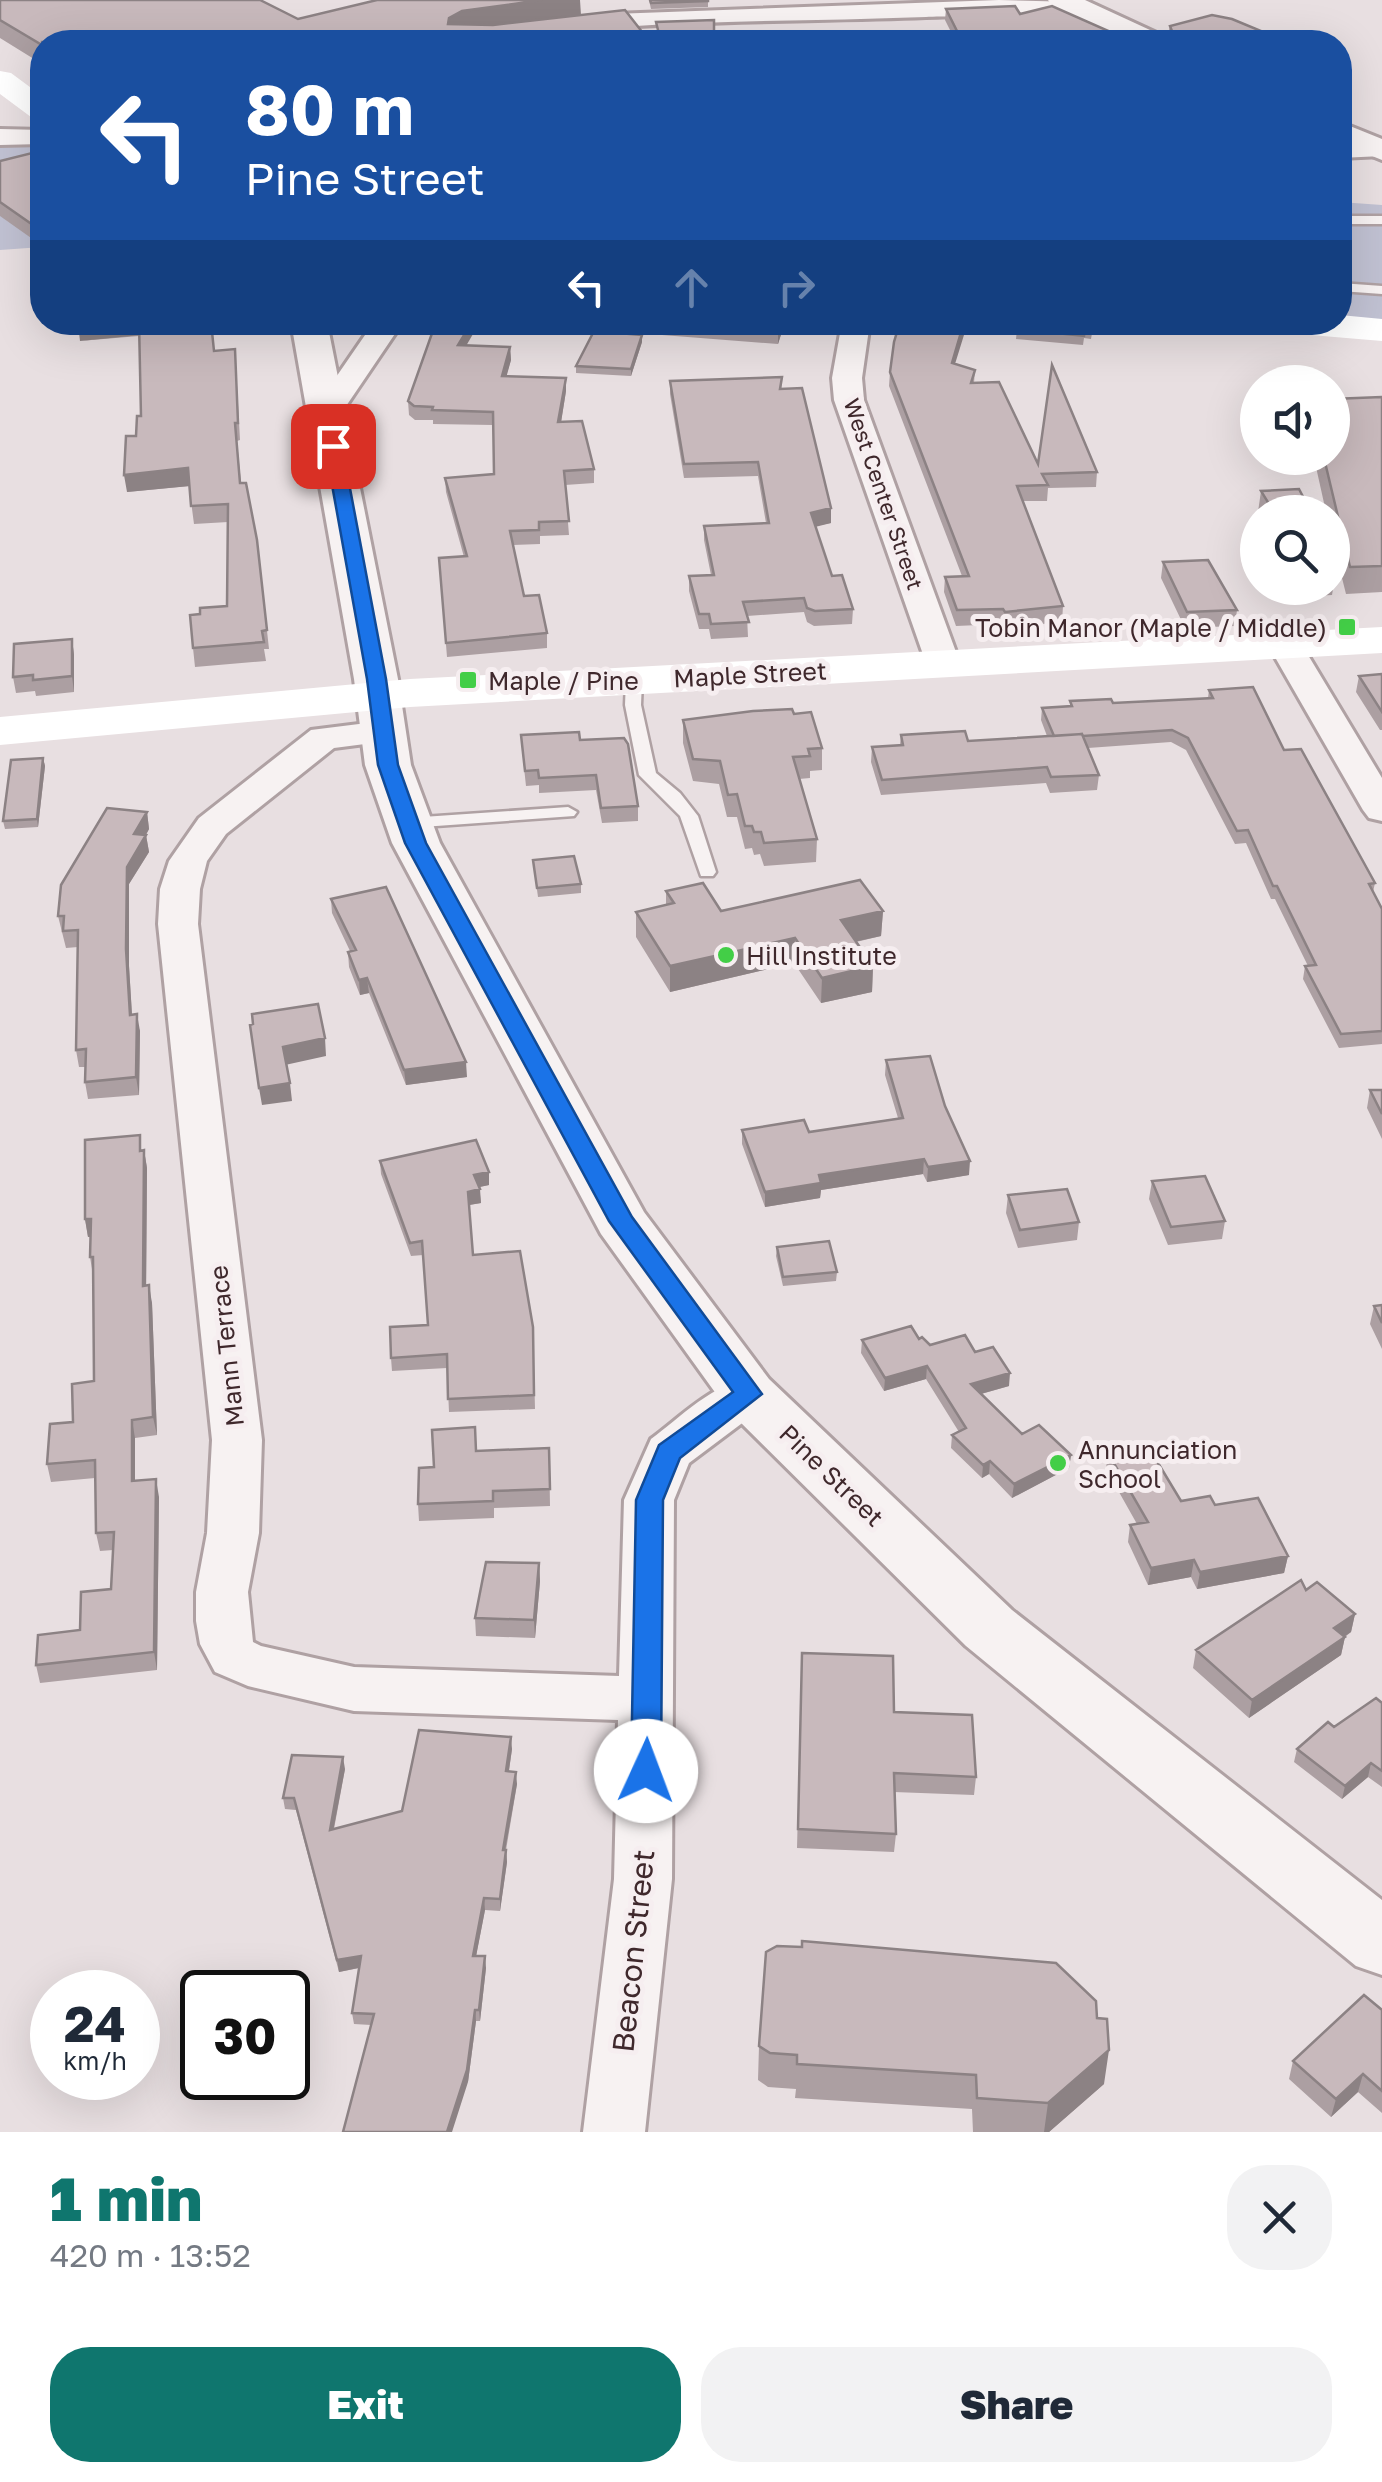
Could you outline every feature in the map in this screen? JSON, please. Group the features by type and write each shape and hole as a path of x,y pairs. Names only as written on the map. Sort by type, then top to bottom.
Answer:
{"main road":[{"path":"0,80 30,101"},
{"path":"1352,327 1382,330"},
{"name":"Maple Street","path":"0,731 381,714 634,680 1382,640"}],"street":[{"path":"527,30 647,15 1064,1 1127,30"},
{"path":"0,137 30,136"},
{"path":"1352,137 1380,150"},
{"path":"1352,150 1380,150"},
{"name":"Pine Street","path":"312,335 388,765 408,824 622,1221 748,1394 989,1628 1382,1943"},
{"path":"327,412 380,335"},
{"name":"West Center Street","path":"854,335 847,378 849,400 943,663"},
{"path":"1285,645 1382,810"},
{"name":"Mann Terrace","path":"381,714 324,738 212,826 188,861 180,889 178,924 237,1440 233,1534 222,1592 226,1644 248,1666 354,1689 648,1699"},
{"name":"Beacon Street","path":"614,2132 643,1879 649,1500 669,1452 748,1394"}],"lane":[{"path":"1352,220 1382,220"},
{"path":"1352,287 1382,290"},
{"path":"634,680 633,705 648,775 680,798 690,814 707,872"},
{"path":"408,824 568,812"}],"shaded area":[{"path":"0,143 30,143 30,248 0,250"},
{"path":"1352,203 1382,205 1382,321 1352,318"}],"building":[{"path":"0,0 260,0 298,19 377,0 542,0 462,11 449,18 448,24 493,25 625,10 641,30 30,30 30,38 0,20"},
{"path":"650,0 708,0 708,1 651,3"},
{"path":"1015,6 1020,14 1052,6 1106,30 956,30 946,9"},
{"path":"1212,15 1258,30 1172,30 1170,26"},
{"path":"714,20 714,30 658,30 656,22"},
{"path":"30,154 30,223 0,202 0,161"},
{"path":"139,335 212,335 214,351 235,349 240,483 246,483 257,540 267,630 262,631 264,642 193,648 190,615 200,614 200,608 227,606 228,504 191,506 188,468 124,475 126,436 136,436 137,416 141,416"},
{"path":"431,335 464,335 458,345 510,347 502,376 566,378 558,422 582,421 594,469 564,471 569,521 539,522 539,530 510,531 524,596 539,595 547,633 446,643 439,558 467,556 445,478 494,474 493,412 432,410 433,407 414,406 408,401"},
{"path":"592,335 642,335 631,369 576,366"},
{"path":"896,335 960,335 952,363 975,370 971,383 999,382 1038,464 1052,365 1097,472 1042,474 1048,485 1017,486 1063,606 1005,612 957,610 945,577 969,576 890,372"},
{"path":"782,377 780,389 802,388 831,508 811,513 832,576 842,575 853,609 815,611 807,608 804,598 743,602 749,622 711,624 709,614 699,614 689,576 714,575 704,526 769,523 758,462 684,464 670,381"},
{"path":"1382,397 1382,566 1350,567 1350,495 1333,495 1328,475 1350,475 1350,398"},
{"path":"1299,489 1302,495 1263,495 1261,491"},
{"path":"1208,560 1237,610 1187,612 1163,562"},
{"path":"72,639 72,676 33,680 33,675 13,677 14,644"},
{"path":"1382,674 1382,712 1359,676"},
{"path":"1253,687 1284,750 1301,749 1375,883 1369,884 1382,909 1382,1031 1341,1034 1305,966 1316,965 1277,886 1273,886 1248,830 1237,831 1188,738 1172,730 1054,736 1042,708 1072,706 1070,701 1213,698 1209,690"},
{"path":"792,709 794,714 811,712 822,748 808,749 810,756 793,757 817,839 764,843 761,832 745,826 737,794 728,795 720,761 693,759 683,720"},
{"path":"965,731 968,741 1082,734 1099,775 1051,777 1047,767 882,780 872,747 903,745 901,735"},
{"path":"579,732 580,740 624,738 638,806 601,808 596,775 539,778 538,770 525,771 521,735"},
{"path":"43,758 37,819 3,821 11,760"},
{"path":"107,808 147,812 134,834 146,835 127,867 126,949 130,1015 137,1014 136,1077 85,1082 86,1049 76,1050 78,930 63,931 64,916 58,916 61,885"},
{"path":"574,856 581,884 537,888 533,860"},
{"path":"860,880 883,911 841,920 873,966 822,978 795,938 670,966 636,912 674,903 666,891 703,883 721,911"},
{"path":"386,887 466,1062 404,1070 367,978 359,980 348,952 356,950 331,899"},
{"path":"318,1004 325,1038 283,1047 290,1083 259,1088 250,1025 252,1014"},
{"path":"930,1056 945,1106 970,1161 928,1167 924,1159 819,1175 821,1183 765,1192 742,1130 804,1120 809,1132 903,1118 886,1060"},
{"path":"1370,1090 1382,1090 1382,1114"},
{"path":"140,1135 140,1151 144,1150 143,1286 149,1285 153,1417 132,1420 132,1481 156,1479 154,1652 36,1665 38,1635 80,1630 81,1592 111,1589 114,1532 96,1533 95,1460 47,1464 50,1424 73,1422 72,1384 94,1381 93,1257 91,1219 85,1219 85,1140"},
{"path":"476,1140 489,1172 474,1175 480,1189 468,1192 473,1255 520,1251 533,1327 534,1395 448,1399 447,1354 391,1358 390,1327 428,1325 422,1241 410,1243 380,1161"},
{"path":"1205,1176 1225,1221 1171,1227 1152,1181"},
{"path":"1067,1189 1079,1222 1020,1230 1008,1195"},
{"path":"829,1241 837,1272 783,1277 777,1247"},
{"path":"1382,1305 1382,1323 1374,1306"},
{"path":"911,1326 919,1339 922,1337 930,1345 965,1335 975,1352 993,1347 1010,1373 971,1384 1022,1434 1039,1425 1071,1455 1014,1484 990,1461 983,1465 952,1435 966,1428 927,1366 885,1378 862,1340"},
{"path":"475,1427 476,1451 549,1448 550,1489 493,1491 493,1501 418,1504 419,1468 434,1467 432,1430"},
{"path":"1146,1443 1181,1501 1210,1496 1215,1505 1258,1498 1288,1556 1200,1572 1194,1560 1151,1568 1130,1525 1148,1522 1108,1453"},
{"path":"486,1562 539,1563 534,1620 475,1618"},
{"path":"1301,1580 1306,1590 1317,1582 1355,1614 1334,1628 1345,1637 1252,1700 1196,1650"},
{"path":"802,1653 893,1656 894,1712 972,1715 976,1777 894,1773 896,1834 798,1829"},
{"path":"1376,1698 1382,1703 1382,1771 1371,1763 1345,1786 1297,1749 1328,1722 1334,1727"},
{"path":"419,1730 511,1737 506,1771 516,1772 503,1850 500,1899 484,1898 473,1956 485,1956 479,2010 475,2010 467,2070 447,2132 343,2132 374,2014 352,2013 361,1956 337,1960 294,1798 283,1798 292,1755 343,1757 330,1830 402,1811"},
{"path":"802,1941 1056,1963 1096,2001 1097,2018 1107,2019 1109,2050 1048,2103 977,2098 976,2075 797,2064 797,2055 770,2053 759,2046 766,1952 777,1946 802,1947"},
{"path":"1364,1995 1382,2010 1382,2091 1363,2074 1336,2099 1293,2061"}],"place":[{"name":"Tobin Manor (Maple / Middle)","path":"1347,627"},
{"name":"Maple / Pine","path":"468,680"},
{"name":"Hill Institute","path":"726,955"},
{"name":"Annunciation School","path":"1058,1463"}],"route":[{"path":"333,446 388,765 416,843 622,1221 748,1394 669,1452 649,1500 646,1771"}]}
